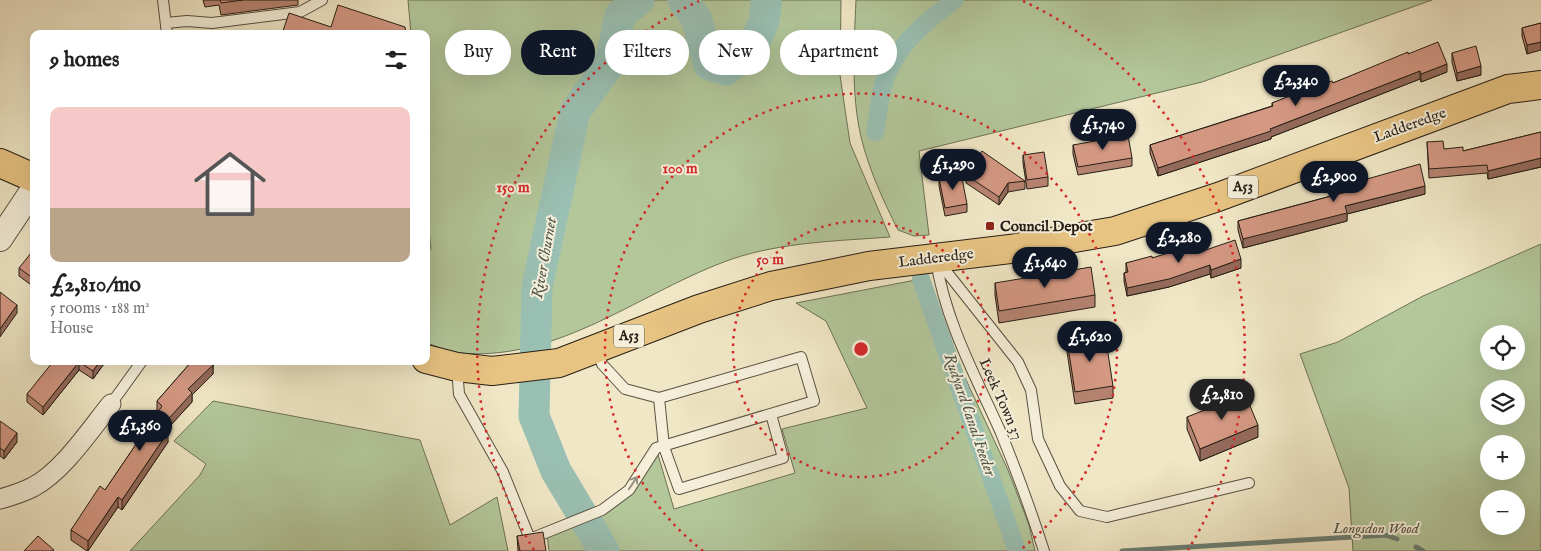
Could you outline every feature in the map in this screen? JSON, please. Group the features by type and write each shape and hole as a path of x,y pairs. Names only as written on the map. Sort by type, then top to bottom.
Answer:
{"highway":[{"name":"Ladderedge","path":"457,367 492,371 559,363 699,309 771,286 869,266 1010,250 1115,231 1218,197 1508,89 1541,85"},
{"path":"0,163 30,176"},
{"name":"A53","path":"430,359 457,367"}],"street":[{"path":"0,239 30,194"},
{"path":"0,499 33,487 57,469 111,404"}],"lane":[{"path":"163,0 167,28 187,21 212,23 300,12 322,0"},
{"path":"923,260 1018,362 1031,390 1038,439 1045,457 1060,486 1080,511 1107,517 1249,483"},
{"name":"Leek Town 37","path":"923,260 940,288 967,360 1001,434 1031,511 1044,551"},
{"path":"457,367 459,394 503,472 530,539 547,534 602,510 629,490 660,447 814,401 801,357 659,398 625,389 602,364 596,349"},
{"path":"111,404 139,365"},
{"path":"659,398 660,447 679,490 783,458 771,414"}],"green space":[{"path":"408,0 841,0 841,30 780,30 780,75 840,75 850,143 890,237 830,241 751,253 698,273 566,336 532,347 496,353 459,353 430,344 430,30 411,30"},
{"path":"856,0 1432,0 1202,82 919,151 929,235 914,236 898,230 877,185 861,137 854,86 854,75 897,75 897,30 855,30"},
{"name":"Longsdon Wood","path":"1541,244 1541,551 1353,551 1349,488 1300,354 1338,342 1423,296"},
{"path":"926,278 948,341 1008,470 1029,525 1035,551 549,551 547,534 569,525 629,490 656,448 674,509 795,473 782,429 867,408 826,321 796,303"},
{"path":"213,401 420,440 450,525 497,497 508,551 130,551 200,475 206,464 174,441"}],"building":[{"path":"220,0 243,0 221,3"},
{"path":"338,5 405,27 405,30 283,30 289,13 331,27"},
{"path":"1541,23 1541,42 1527,45 1522,28"},
{"path":"1438,42 1447,64 1421,74 1420,71 1270,129 1271,131 1158,168 1150,145 1273,106 1272,103 1302,91 1332,81 1333,83 1408,52 1408,54"},
{"path":"1476,46 1481,66 1457,73 1452,53"},
{"path":"1541,132 1541,158 1488,171 1487,165 1429,169 1427,142 1443,141 1444,149 1463,147 1463,151"},
{"path":"1128,135 1132,158 1078,167 1073,145"},
{"path":"982,151 1025,181 1008,183 999,197 966,175"},
{"path":"1044,152 1048,177 1027,180 1023,155"},
{"path":"1420,164 1425,186 1345,206 1347,213 1243,239 1238,221 1354,190 1353,183"},
{"path":"961,173 967,204 945,208 939,178"},
{"path":"1235,240 1241,259 1211,270 1210,265 1169,279 1127,288 1124,273 1128,272 1126,263 1152,256 1152,258 1194,245 1197,253"},
{"path":"30,254 30,276 19,268"},
{"path":"1091,267 1095,295 999,311 995,283"},
{"path":"0,292 17,305 0,329"},
{"path":"1105,334 1113,386 1075,392 1067,340"},
{"path":"50,365 77,365 43,407 27,394"},
{"path":"84,365 97,365 93,371"},
{"path":"188,365 213,365 188,389 192,393 161,427 168,432 122,500 118,497 88,541 71,530 100,486 105,490 162,406 157,401"},
{"path":"1245,394 1258,425 1200,449 1187,417"},
{"path":"0,421 17,433 4,451 0,448"},
{"path":"543,532 546,551 520,551 517,536"},
{"path":"38,536 54,550 24,551"}],"waterway":[{"name":"River Churnet","path":"604,551 556,471 534,416 537,287 575,112 610,63 620,15 639,0"},
{"name":"River Churnet","path":"683,0 697,20 709,65 726,70 743,56 755,40 764,22 766,0"},
{"name":"Rudyard Canal Feeder","path":"875,132 882,89 886,75 893,62 910,38 955,0"},
{"name":"Rudyard Canal Feeder","path":"921,279 1017,551"},
{"path":"1122,551 1386,535 1397,539"},
{"path":"1416,547 1423,551"}],"place":[{"name":"Council Depot","path":"990,226"}]}
